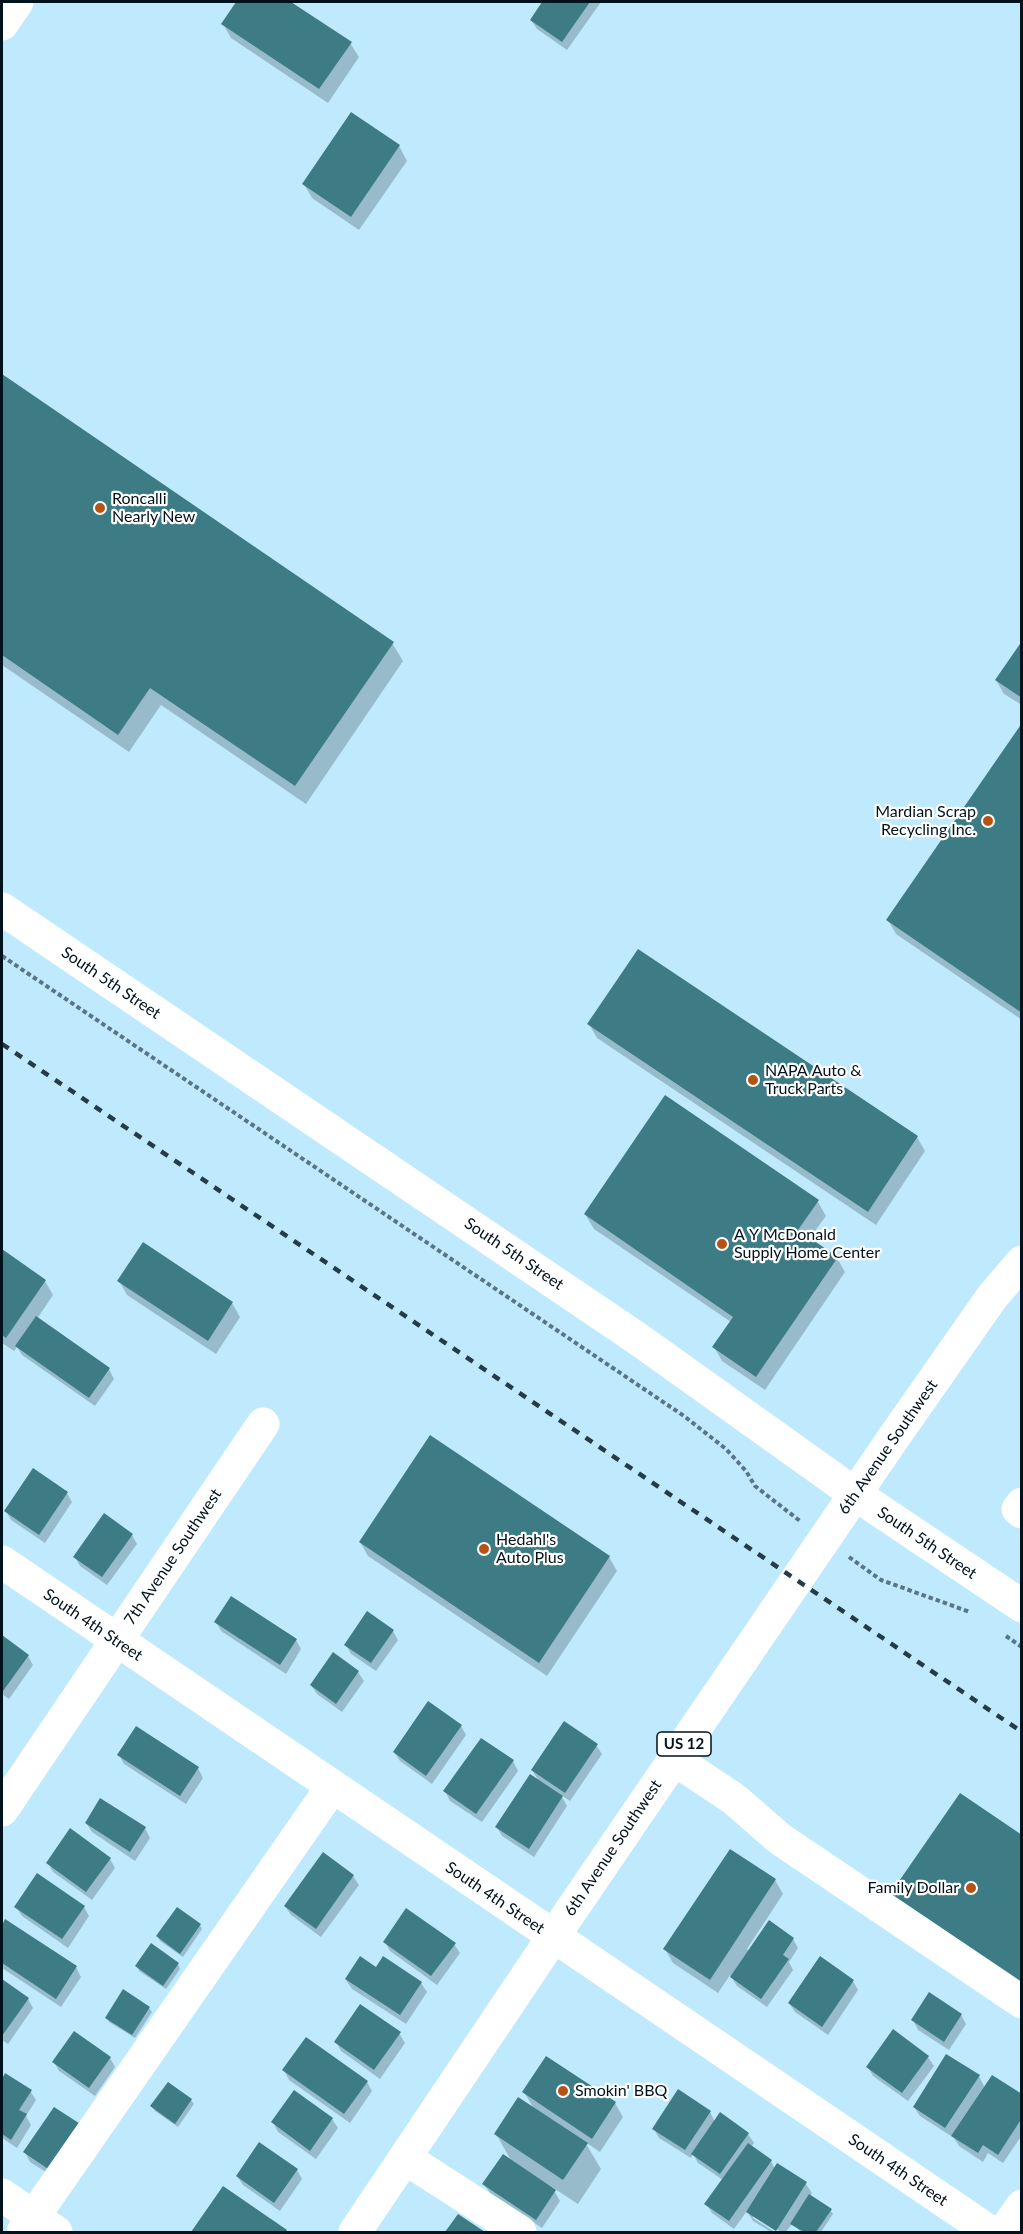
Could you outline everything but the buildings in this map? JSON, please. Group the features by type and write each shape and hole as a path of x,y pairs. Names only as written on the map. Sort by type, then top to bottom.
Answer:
{"main road":[{"path":"2,24 16,2"},
{"name":"South 5th Street","path":"2,909 638,1339 855,1494 1022,1606"},
{"name":"6th Avenue Southwest","path":"355,2232 855,1494 992,1297 1021,1263"},
{"name":"7th Avenue Southwest","path":"2,1810 263,1424"},
{"path":"1022,1504 1018,1509 1022,1512"},
{"name":"South 4th Street","path":"2,1562 990,2232"},
{"path":"674,1759 734,1799 780,1839 1022,2002"},
{"path":"2,2195 37,2227 332,1787"},
{"path":"405,2157 519,2232"},
{"path":"1004,2232 1022,2206"}],"path":[{"path":"2,956 684,1416 726,1449 746,1471 755,1486"},
{"path":"881,1580 970,1612 979,1618"},
{"path":"1004,1636 1022,1647"}],"railway":[{"path":"2,1044 1022,1732"}],"place":[{"name":"Roncalli Nearly New","path":"100,508"},
{"name":"Mardian Scrap Recycling Inc.","path":"988,821"},
{"name":"NAPA Auto & Truck Parts","path":"753,1080"},
{"name":"A Y McDonald Supply Home Center","path":"722,1244"},
{"name":"Hedahl's Auto Plus","path":"484,1549"},
{"name":"Family Dollar","path":"971,1888"},
{"name":"Smokin' BBQ","path":"563,2091"}]}
